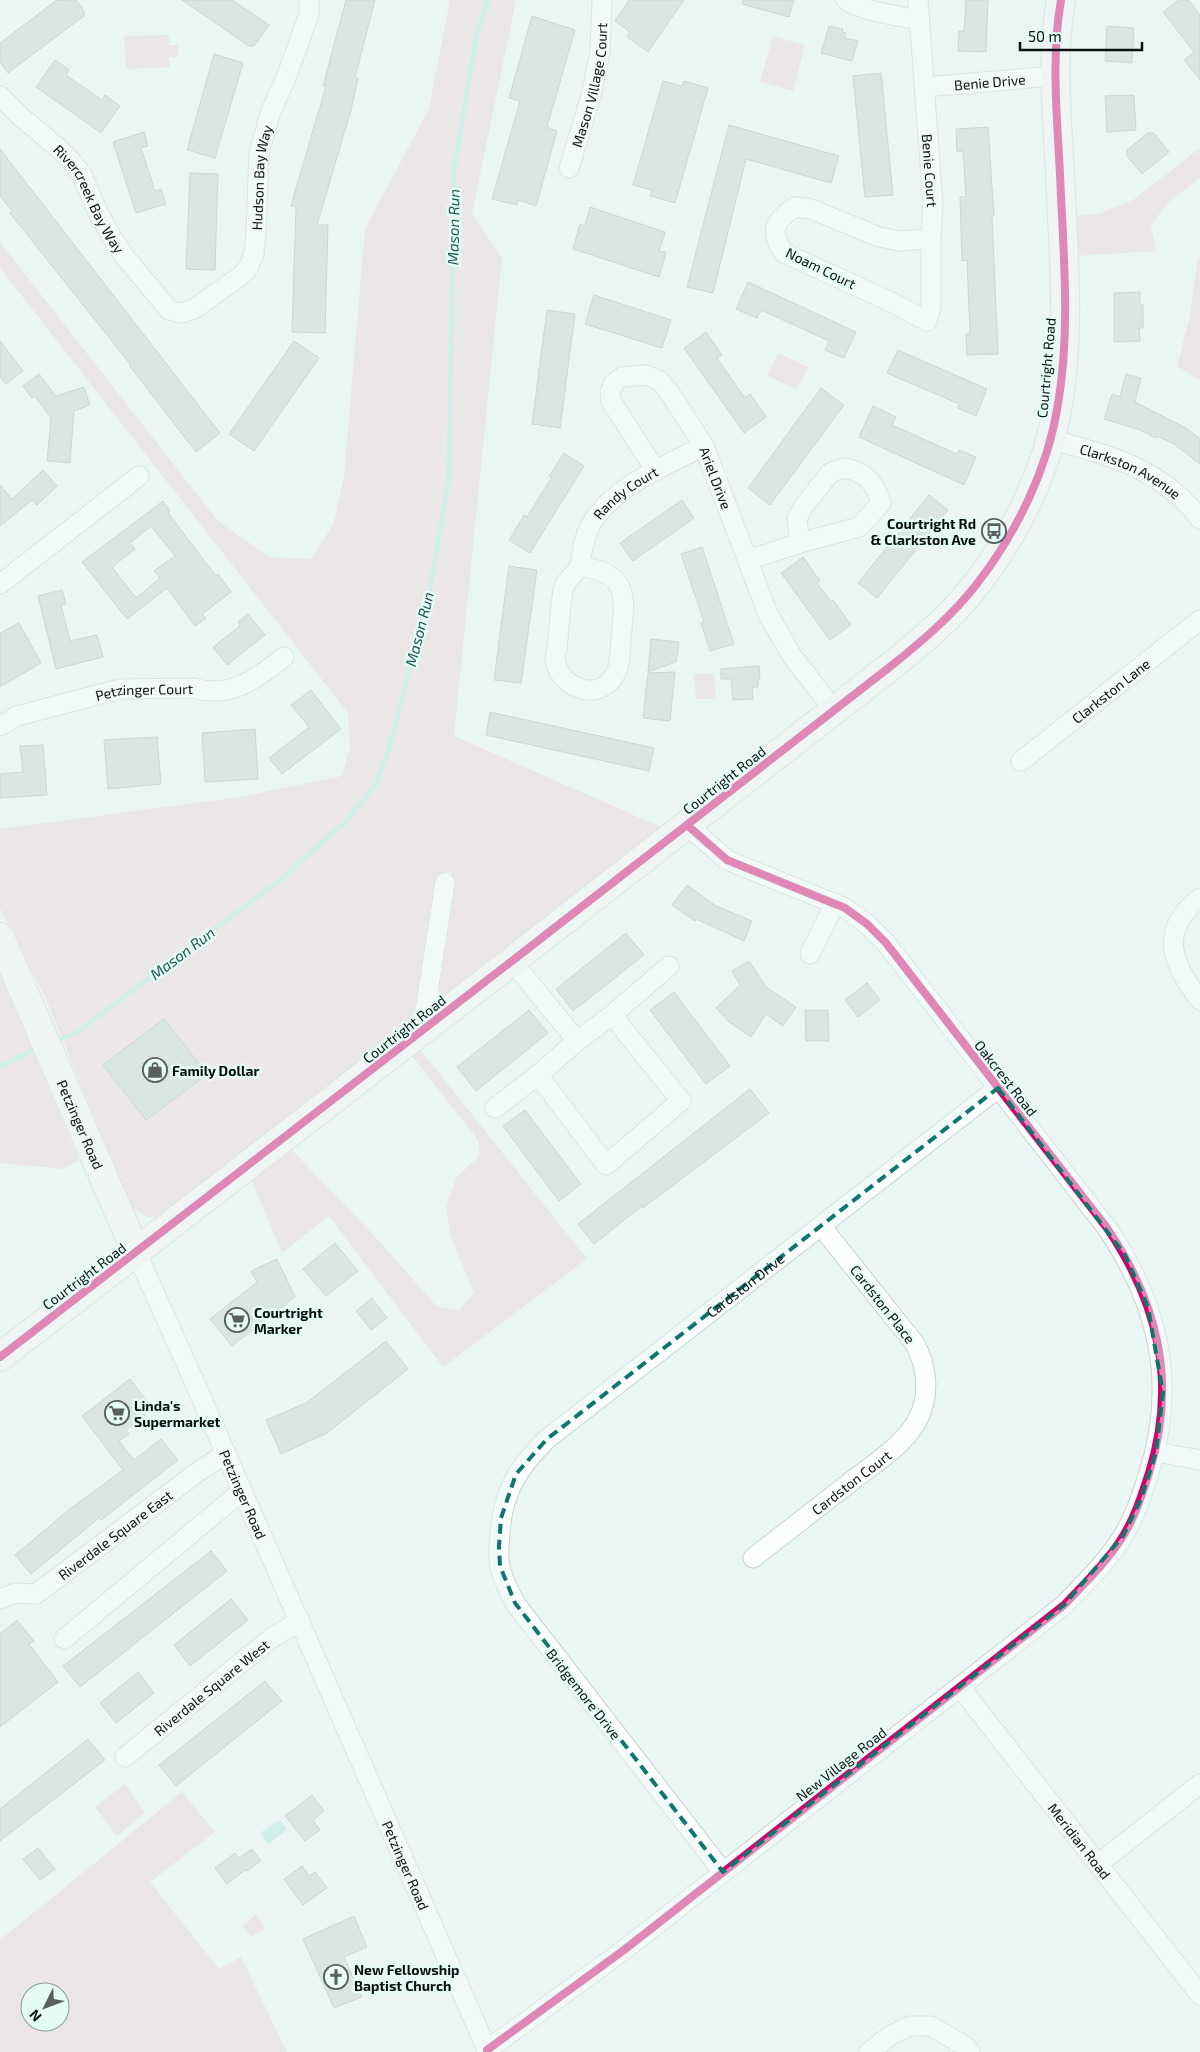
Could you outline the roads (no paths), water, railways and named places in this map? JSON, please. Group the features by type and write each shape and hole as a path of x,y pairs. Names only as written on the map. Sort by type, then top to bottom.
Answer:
{"street":[{"name":"Hudson Bay Way","path":"169,310 182,313 194,309 243,274 249,266 254,254 260,146 270,111 286,78 309,14 309,0"},
{"name":"Mason Village Court","path":"569,168 593,87 600,52 602,0"},
{"path":"846,0 867,9 919,20"},
{"name":"Benie Court","path":"918,0 933,205 931,306 927,320"},
{"name":"Courtright Road","path":"0,1357 914,647 950,614 976,586 998,554 1022,511 1043,463 1051,439 1060,386 1065,291 1055,76 1056,38 1061,0"},
{"name":"Benie Drive","path":"924,88 1055,76"},
{"name":"Rivercreek Bay Way","path":"0,96 21,117 58,147 74,164 82,175 111,236 125,257 169,310"},
{"name":"Noam Court","path":"927,320 784,253 777,242 775,229 780,217 795,208 811,209 879,237 899,241 931,239"},
{"name":"Ariel Drive","path":"656,471 611,402 610,392 614,383 622,377 646,375 660,381 704,446 768,614 792,656 834,710"},
{"name":"Clarkston Avenue","path":"1051,439 1129,463 1154,476 1177,494 1200,519"},
{"name":"Randy Court","path":"580,566 596,568 609,574 620,586 625,600 618,664 612,679 600,689 584,691 570,684 560,674 555,660 564,587 580,566 583,546 594,519 613,498 656,471 704,446"},
{"path":"748,560 859,527 882,503 877,489 856,470 843,468 830,473 797,519 800,543"},
{"path":"0,584 139,476"},
{"name":"Clarkston Lane","path":"1021,761 1200,620"},
{"name":"Petzinger Court","path":"0,726 17,716 120,689 194,688 204,691 231,690 255,679 284,658"},
{"name":"Oakcrest Road","path":"687,825 727,860 845,908 867,924 886,943 1107,1228 1138,1279 1156,1335 1163,1393 1156,1452"},
{"path":"422,1030 445,883"},
{"path":"1200,898 1182,916 1176,929 1173,944 1174,957 1180,973 1200,1000"},
{"path":"810,954 834,903"},
{"name":"Petzinger Road","path":"0,937 136,1252 488,2051"},
{"path":"512,961 577,1041"},
{"path":"494,1108 538,1075 577,1041 612,1016 669,966"},
{"path":"538,1075 606,1165 681,1101 612,1016"},
{"name":"Cardston Drive","path":"507,1494 516,1474 547,1439 998,1088"},
{"name":"Cardston Place","path":"821,1226 915,1344 924,1366 926,1390"},
{"name":"Cardston Court","path":"753,1558 896,1447 917,1422 923,1408 926,1390"},
{"path":"1156,1452 1200,1460"},
{"name":"New Village Road","path":"488,2051 624,1950 1064,1605 1091,1577 1123,1536 1141,1498 1156,1452"},
{"name":"Riverdale Square East","path":"0,1599 15,1593 36,1594 195,1474 226,1454"},
{"path":"64,1639 242,1490"},
{"name":"Bridgemore Drive","path":"507,1494 501,1518 500,1566 515,1603 723,1872"},
{"name":"Riverdale Square West","path":"125,1757 273,1637 300,1621"},
{"name":"Meridian Road","path":"960,1687 1200,1995"},
{"path":"1098,1864 1200,1784"},
{"path":"869,2052 890,2035 910,2026 932,2026 966,2046 970,2052"}],"waterway":[{"name":"Mason Run","path":"53,1042 74,1034 279,881 349,818 376,784 388,753 430,589 449,478 454,169 476,38 488,0"},
{"name":"Mason Run","path":"0,1066 38,1048"}],"place":[{"name":"Courtright Rd & Clarkston Ave","path":"994,531"},
{"name":"Family Dollar","path":"155,1070"},
{"name":"Courtright Marker","path":"237,1320"},
{"name":"Linda's Supermarket","path":"117,1413"},
{"name":"New Fellowship Baptist Church","path":"336,1977"}]}
